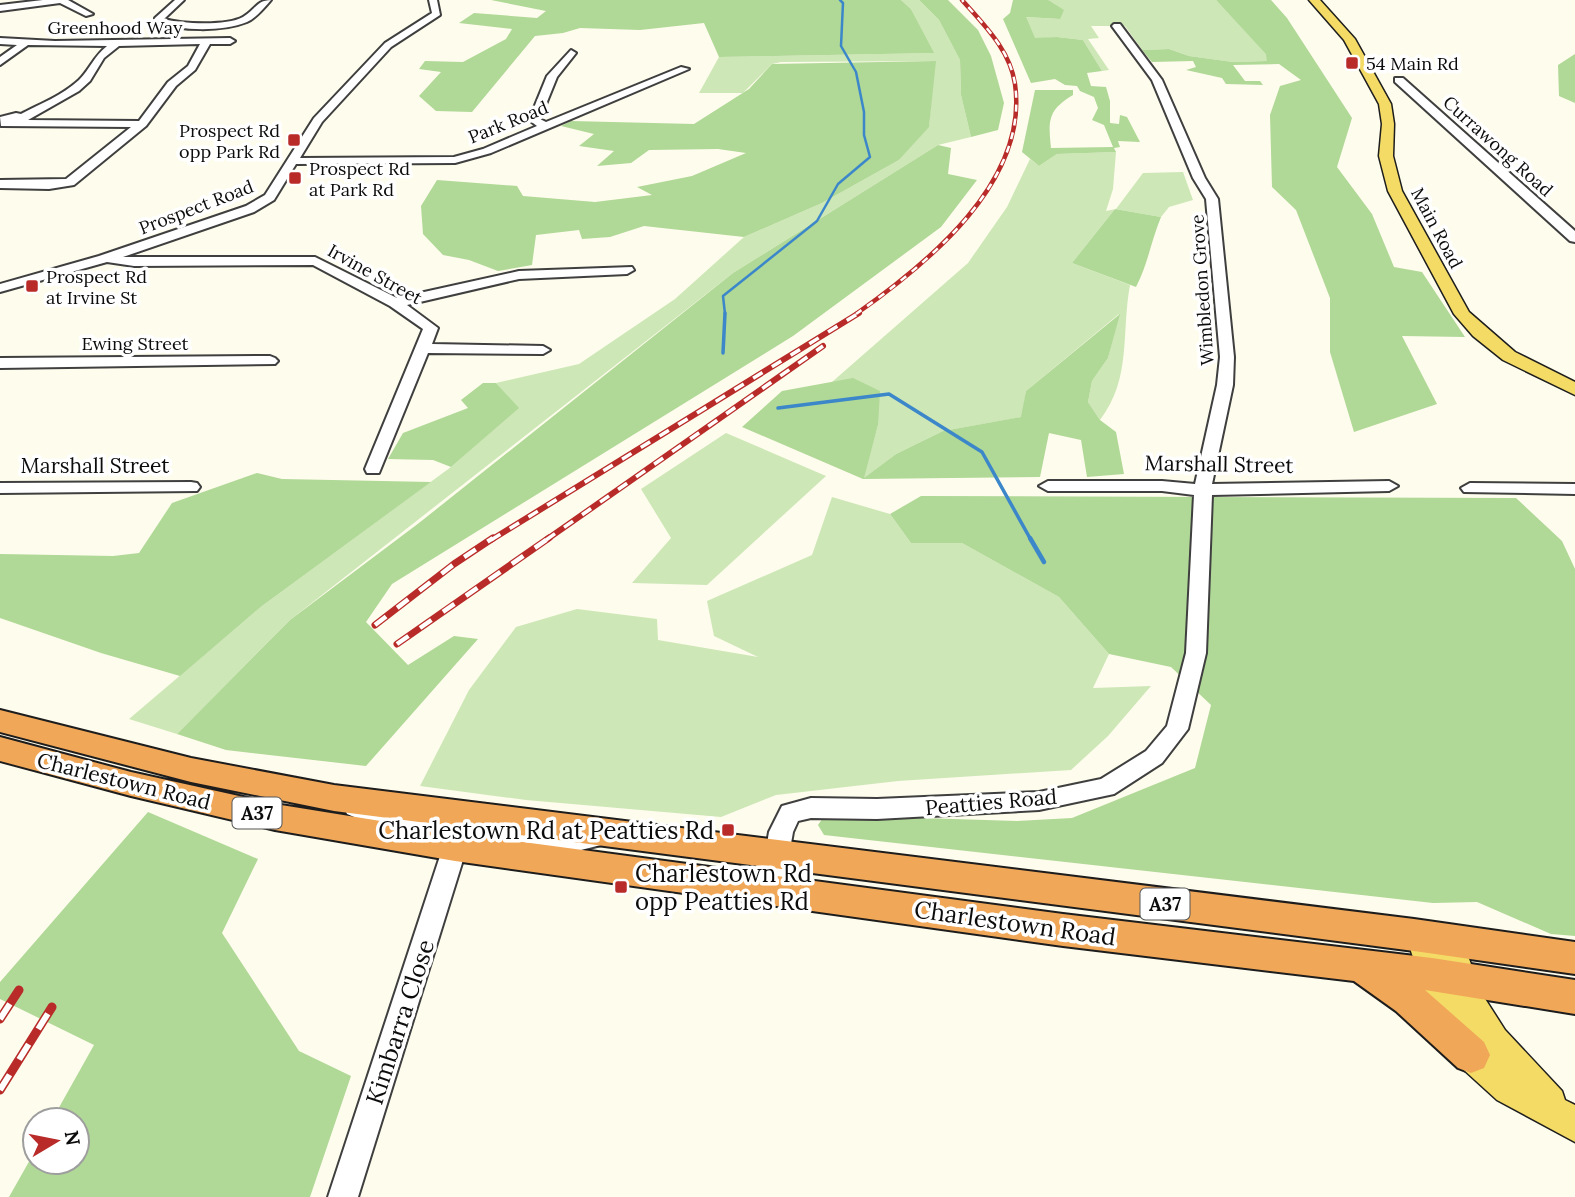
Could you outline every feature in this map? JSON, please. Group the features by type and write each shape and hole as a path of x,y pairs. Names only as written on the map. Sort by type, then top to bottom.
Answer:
{"highway":[{"name":"Charlestown Road","path":"0,721 191,770 334,798 1575,958"},
{"name":"Charlestown Road","path":"0,749 131,784 275,817 456,847 1063,930 1445,976 1575,997"},
{"path":"1362,966 1409,999 1471,1055"}],"main road":[{"name":"Main Road","path":"1314,0 1349,39 1385,104 1388,124 1386,156 1395,191 1462,314 1509,356 1575,389"},
{"path":"1434,938 1445,976 1469,1002 1494,1041 1568,1120"},
{"path":"1445,976 1441,997 1471,1055 1506,1087 1568,1120"}],"street":[{"path":"0,8 63,0 89,10"},
{"path":"180,0 158,20 168,24 231,23 244,19 267,0"},
{"name":"Prospect Road","path":"0,288 104,259 250,209 270,197 318,120 388,45 437,13 433,0"},
{"name":"Wimbledon Grove","path":"1117,26 1153,73 1199,178 1213,199 1227,356 1226,385 1204,477 1204,490"},
{"name":"Greenhood Way","path":"0,41 55,44 230,41"},
{"path":"0,62 28,41"},
{"path":"8,121 38,109 80,84 96,61 118,42"},
{"path":"0,184 66,183 142,124 172,84 192,68 206,42"},
{"path":"545,126 534,120 552,76 571,53"},
{"name":"Park Road","path":"292,161 455,160 487,151 684,69"},
{"name":"Currawong Road","path":"1399,80 1575,238"},
{"path":"8,121 142,124"},
{"name":"Irvine Street","path":"104,259 134,262 315,261 395,303 431,328 373,469"},
{"path":"395,303 519,275 627,270"},
{"path":"422,348 543,350"},
{"name":"Ewing Street","path":"0,363 270,361"},
{"name":"Marshall Street","path":"1048,486 1162,486 1204,490 1389,486"},
{"name":"Marshall Street","path":"0,488 191,487"},
{"path":"1470,488 1575,489"},
{"name":"Peatties Road","path":"771,890 784,821 790,813 799,809 940,807 1039,801 1106,787 1154,757 1177,729 1196,653 1204,490"},
{"name":"Charlestown Road","path":"334,798 383,819 446,828 456,847 482,841 573,842 612,834"},
{"name":"Kimbarra Close","path":"343,1197 456,847"}],"green space":[{"path":"491,0 901,0 911,9 934,53 719,57 704,23 640,30 580,28 535,36 472,112 436,111 419,96 441,72 419,69 425,61 463,62 506,39 512,29 459,23 474,13 537,18 546,11"},
{"path":"901,0 919,0 939,20 960,60 961,95 971,137 938,145 733,273 290,620 177,734 129,719 262,606 451,467 518,408 496,383 579,364 675,299 744,237 822,203 899,160 929,126 935,61 781,62 772,64 743,93 699,93 719,57 933,53 911,9"},
{"path":"919,0 948,0 978,30 991,56 1004,103 998,130 971,137 961,95 960,60 939,20"},
{"path":"1013,0 1048,0 1064,10 1060,19 1026,17 1035,38 1083,40 1102,71 1087,73 1091,86 1106,87 1110,101 1110,123 1119,124 1120,115 1127,117 1140,142 1118,141 1120,147 1114,148 1116,152 1057,154 1039,166 1022,152 1035,90 1073,90 1073,95 1054,111 1050,123 1051,148 1113,147 1104,125 1092,120 1098,108 1094,97 1080,91 1077,86 1065,85 1055,79 1031,83 1003,19 1010,13"},
{"path":"1048,0 1216,0 1267,54 1267,61 1233,62 1189,56 1169,49 1142,50 1125,26 1091,26 1099,38 1088,39 1109,70 1102,71 1083,40 1057,37 1035,39 1025,17 1060,19"},
{"path":"1216,0 1271,0 1287,18 1352,118 1337,167 1372,214 1394,267 1422,272 1465,337 1402,336 1437,404 1354,432 1330,352 1330,298 1296,210 1272,187 1270,115 1280,86 1301,80 1279,64 1233,65 1245,81 1260,81 1263,85 1226,84 1222,78 1186,70 1196,67 1193,61 1152,62 1142,50 1169,49 1189,56 1233,62 1267,61 1266,54"},
{"path":"1575,54 1575,103 1559,96 1558,65"},
{"path":"936,61 929,127 899,160 822,203 744,237 644,226 610,237 582,239 579,230 536,235 532,265 498,271 469,260 443,255 423,234 421,206 437,180 517,186 523,196 595,202 652,195 637,187 692,176 746,153 718,149 649,150 631,163 597,166 614,151 579,146 594,134 561,126 571,121 694,124 749,89 772,64"},
{"path":"938,145 951,148 948,174 977,180 941,227 793,336 392,584 366,622 408,665 454,636 478,639 366,766 226,750 177,734 290,620 419,523 733,273"},
{"path":"1116,152 1113,189 1106,211 1115,209 1072,263 1130,285 1121,371 1117,388 1100,420 1088,402 1092,381 1108,358 1119,314 1026,391 1022,417 943,431 896,454 863,479 878,425 832,382 968,263 1007,207 1030,159 1039,166 1057,154"},
{"path":"1183,172 1193,200 1169,207 1161,217 1116,209 1143,173"},
{"path":"1115,209 1161,217 1136,287 1072,263"},
{"path":"1120,314 1108,358 1092,381 1088,402 1100,420 1116,432 1124,474 1087,477 1081,440 1049,433 1040,477 863,479 742,427 782,391 853,378 880,391 878,425 864,478 896,454 943,431 1021,417 1026,391"},
{"path":"483,383 496,383 519,408 451,467 433,460 388,459 403,433 468,408 461,400"},
{"path":"726,433 826,476 707,585 632,583 671,538 641,489"},
{"path":"257,473 282,479 431,482 262,606 180,676 101,653 0,618 0,554 113,556 139,553 172,503"},
{"path":"921,496 1516,498 1562,541 1575,569 1575,936 1551,934 1477,902 1433,903 824,835 818,825 825,815 1017,821 1072,818 1195,768 1211,705 1171,667 1109,654 1059,597 962,543 911,543 890,514"},
{"path":"832,497 890,514 911,543 962,543 1059,597 1109,654 1093,688 1151,686 1108,736 1071,770 898,781 776,795 721,817 526,800 420,786 469,690 516,627 577,609 657,619 658,640 758,657 714,636 707,601 812,555"},
{"path":"148,812 258,859 222,933 299,1051 351,1076 310,1197 9,1197 21,1176 91,1176 91,1106 60,1106 94,1045 0,999 0,982"}],"waterway":[{"path":"725,314 723,296 817,221 838,184 870,157 864,135 864,112 856,72 841,46 843,3 840,0"},
{"path":"723,353 725,314"},
{"path":"778,408 889,394 982,452 1031,540"},
{"path":"1030,538 1044,562"}],"railway":[{"path":"856,314 913,271 941,245 990,187 1006,154 1015,120 1015,84 1012,72 1002,49 962,0"},
{"path":"491,540 859,313"},
{"path":"546,540 823,346"},
{"path":"375,625 454,564 493,538"},
{"path":"397,644 549,538"},
{"path":"0,1019 19,990"},
{"path":"0,1090 52,1007"}],"place":[{"name":"54 Main Rd","path":"1352,63"},
{"name":"Prospect Rd opp Park Rd","path":"294,140"},
{"name":"Prospect Rd at Park Rd","path":"295,178"},
{"name":"Prospect Rd at Irvine St","path":"32,286"},
{"name":"Charlestown Rd at Peatties Rd","path":"728,830"},
{"name":"Charlestown Rd opp Peatties Rd","path":"621,887"}]}
